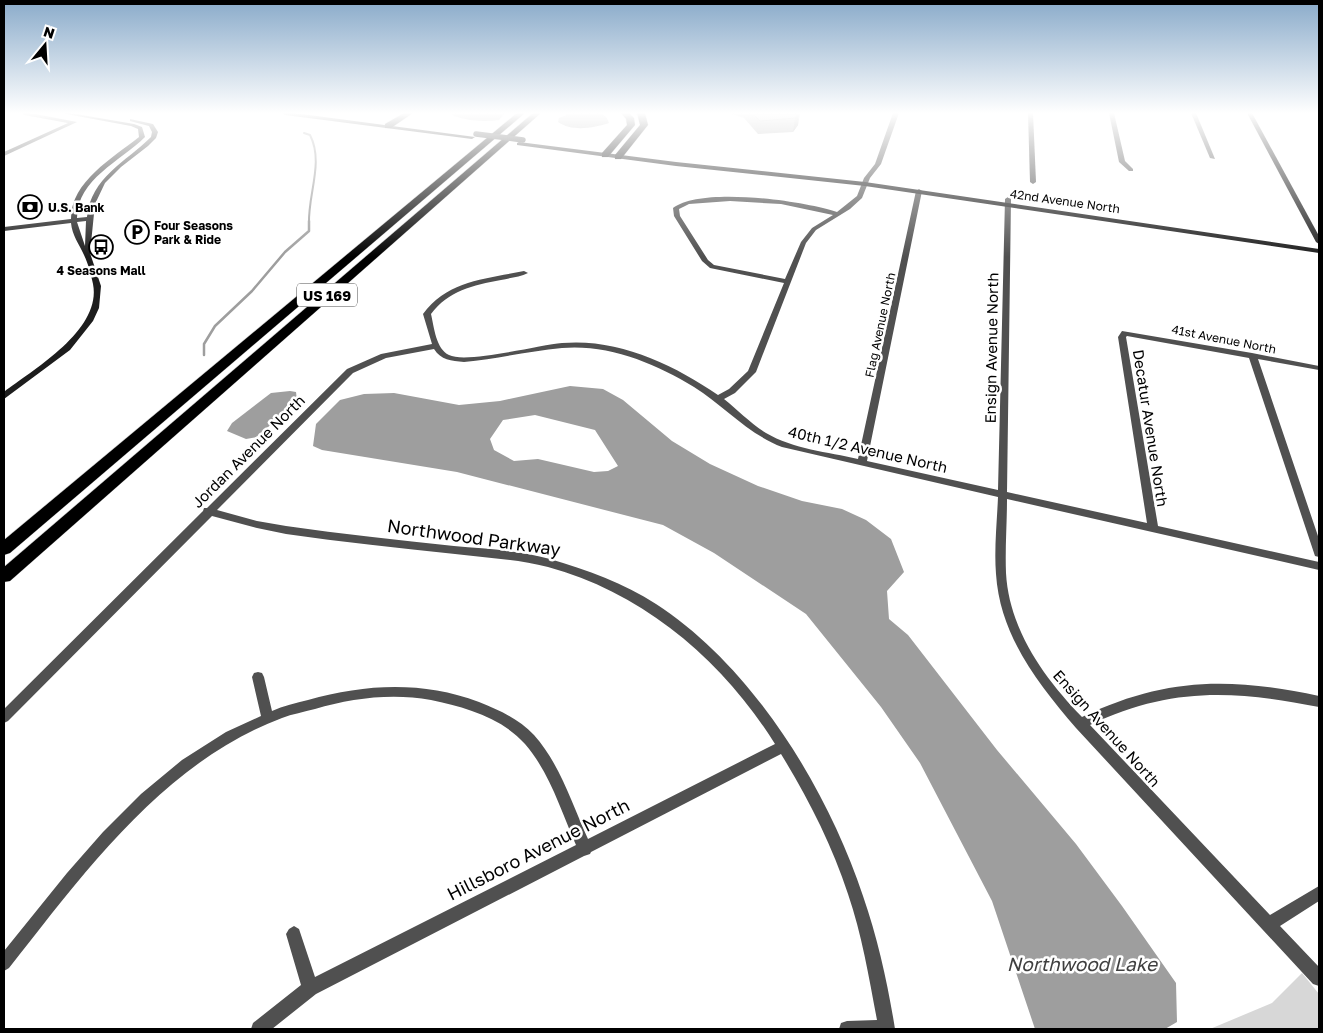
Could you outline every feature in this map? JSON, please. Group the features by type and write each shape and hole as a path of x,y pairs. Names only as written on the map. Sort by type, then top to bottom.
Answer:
{"highway":[{"name":"US 169","path":"4,548 463,161"},
{"name":"US 169","path":"4,576 482,161"}],"street":[{"path":"4,396 67,348 89,321 95,308 98,297 87,253 82,247 73,221 75,207 83,189 110,161"},
{"path":"87,253 90,245 89,219 96,193 102,183 123,161"},
{"name":"42nd Avenue North","path":"679,161 866,181 1008,202"},
{"path":"718,399 732,391 752,372 808,236 822,222 838,214 860,198 866,181 879,161"},
{"path":"1032,161 1033,182"},
{"path":"1122,161 1131,170"},
{"path":"1275,161 1319,242"},
{"name":"42nd Avenue North","path":"866,181 919,192 1083,211 1131,222 1319,251"},
{"name":"Flag Avenue North","path":"862,463 919,192"},
{"path":"788,282 712,267 705,261 675,211 681,204 702,199 767,201 811,206 838,214"},
{"name":"Ensign Avenue North","path":"1008,202 1002,574 1004,599 1011,625 1025,654 1044,682 1080,724 1319,978"},
{"path":"35,226 64,214 75,207"},
{"path":"4,229 89,219"},
{"path":"436,346 427,314 438,300 460,288 524,273"},
{"name":"41st Avenue North","path":"1125,333 1319,368"},
{"name":"Decatur Avenue North","path":"1125,333 1122,336 1153,528"},
{"name":"40th 1/2 Avenue North","path":"436,346 442,356 457,361 559,346 600,347 638,356 684,378 718,399 759,432 795,448 1319,566"},
{"name":"Jordan Avenue North","path":"4,717 350,371 378,358 436,346"},
{"path":"1252,355 1319,553"},
{"name":"Northwood Parkway","path":"208,511 288,530 548,562 607,581 640,600 696,642 731,676 764,716 784,746 823,816 850,878 872,947 887,1029"},
{"path":"258,677 267,717"},
{"path":"1080,724 1128,701 1163,692 1199,688 1242,688 1287,694 1319,701"},
{"path":"4,963 104,839 161,784 199,755 267,717 314,702 352,694 389,691 424,693 479,707 516,726 545,760 585,849"},
{"name":"Hillsboro Avenue North","path":"259,1029 310,988 784,746"},
{"path":"1269,924 1319,894"},
{"path":"294,934 310,988"},
{"path":"847,1029 887,1029"}],"shaded area":[{"path":"1302,973 1319,994 1319,1029 1210,1029 1272,1003"}],"water":[{"name":"Northwood Lake","path":"570,386 603,389 623,400 672,441 710,464 758,486 802,501 842,509 866,520 891,539 904,572 887,591 889,619 908,635 997,750 1076,844 1122,906 1176,983 1177,1022 1165,1029 1035,1029 992,901 920,763 881,707 806,614 714,553 663,525 457,472 322,450 313,446 316,424 340,400 364,394 394,393 459,405 500,401","holes":["535,415 595,430 618,466 608,471 594,472 538,459 514,461 494,450 490,439 503,420"]},
{"path":"296,392 297,401 257,437 246,439 227,431 232,423 271,393"}],"waterway":[{"path":"204,355 204,344 215,326 252,291 285,252 309,231 309,212 316,161"}],"place":[{"name":"U.S. Bank","path":"30,207"},
{"name":"Four Seasons Park & Ride","path":"137,232"},
{"name":"4 Seasons Mall","path":"101,247"}]}
